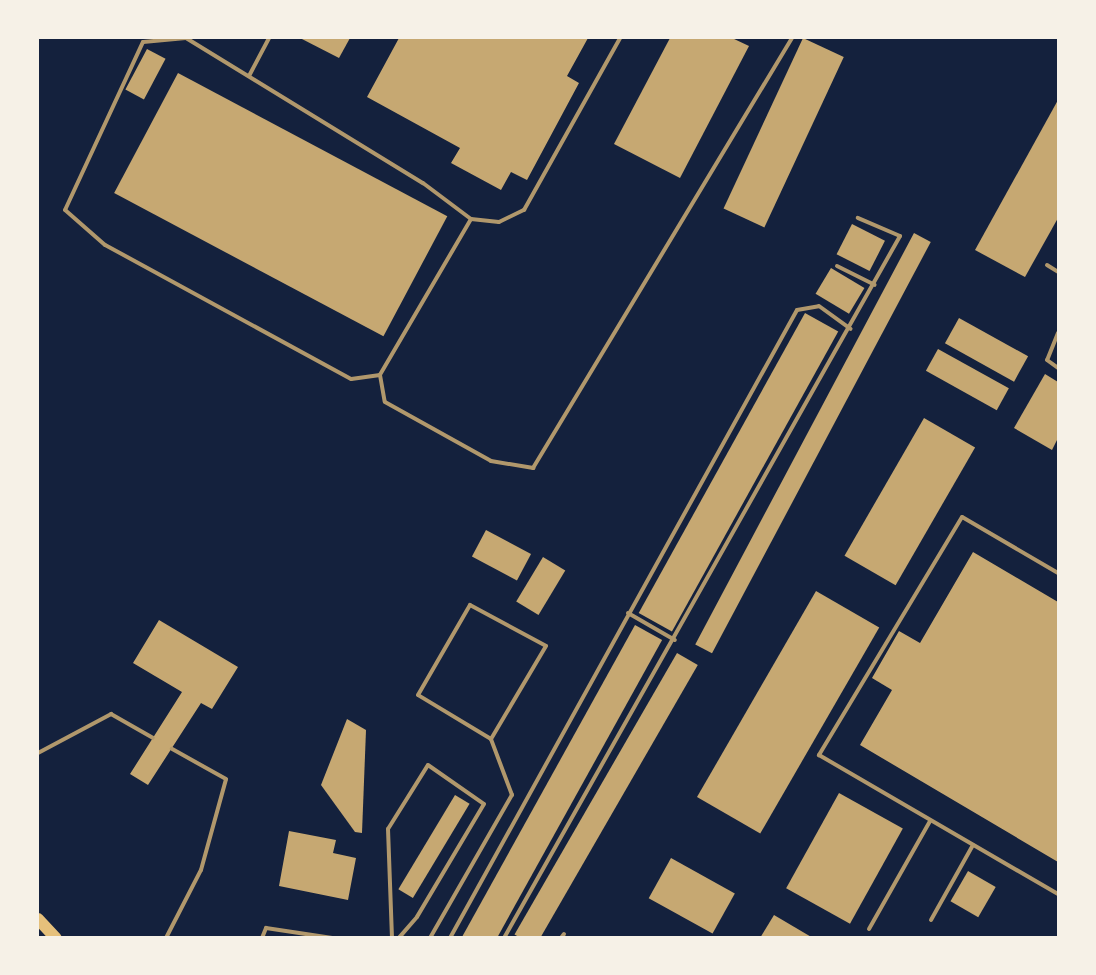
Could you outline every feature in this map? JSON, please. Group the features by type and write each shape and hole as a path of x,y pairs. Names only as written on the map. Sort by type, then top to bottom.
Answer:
{"main road":[{"path":"38,919 57,938"}],"lane":[{"path":"380,375 351,379 105,245 65,210 143,42 186,38 423,183 471,219 499,222 524,210 620,38"},
{"path":"249,76 269,38"},
{"path":"471,219 380,375 385,402 491,461 533,468 792,38"},
{"path":"504,938 851,329 900,236 858,218"},
{"path":"1047,265 1059,272"},
{"path":"837,266 875,285"},
{"path":"450,938 797,310 819,306 851,329"},
{"path":"1059,333 1047,360 1059,368"},
{"path":"1059,573 962,517 819,755 1059,894"},
{"path":"430,938 512,795 491,739 418,695 470,605 546,646 491,739"},
{"path":"628,613 675,640"},
{"path":"38,753 111,714 153,738"},
{"path":"166,938 201,870 226,779 172,749"},
{"path":"392,938 388,829 428,765 484,804 417,917 399,938"},
{"path":"869,929 930,821"},
{"path":"931,920 973,845"},
{"path":"262,938 266,928 332,938"}],"building":[{"path":"300,38 350,38 339,58"},
{"path":"399,38 588,38 567,76 579,83 527,180 511,172 501,190 451,163 460,148 367,97"},
{"path":"670,38 732,38 749,46 680,178 614,144"},
{"path":"803,38 844,57 764,227 724,208"},
{"path":"147,49 166,59 144,99 125,90"},
{"path":"178,73 447,216 383,336 114,193"},
{"path":"1058,100 1058,218 1025,277 975,250"},
{"path":"852,224 885,241 870,271 837,254"},
{"path":"914,233 931,242 712,653 695,644"},
{"path":"831,268 864,288 849,314 816,294"},
{"path":"805,313 838,331 672,631 639,613"},
{"path":"959,318 1028,356 1014,382 945,343"},
{"path":"938,349 1009,388 997,410 926,371"},
{"path":"1045,374 1058,382 1058,438 1052,450 1014,428"},
{"path":"924,418 975,448 896,585 844,556"},
{"path":"486,530 531,554 517,580 472,556"},
{"path":"973,552 1058,602 1058,862 860,745 892,690 872,678 899,631 920,643"},
{"path":"543,557 565,570 539,615 516,602"},
{"path":"816,591 879,628 760,834 697,797"},
{"path":"159,620 238,667 212,709 201,703 148,785 130,774 182,692 133,663"},
{"path":"635,625 662,640 497,938 462,938"},
{"path":"677,653 698,665 540,938 521,938 514,934"},
{"path":"347,719 366,730 362,833 355,832 321,785"},
{"path":"839,793 903,828 850,924 786,888"},
{"path":"455,795 470,804 413,898 398,889"},
{"path":"289,831 336,840 333,853 356,858 348,900 279,886"},
{"path":"671,858 735,893 713,934 649,898"},
{"path":"968,871 996,887 978,917 950,901"},
{"path":"774,915 813,938 760,938"}]}
